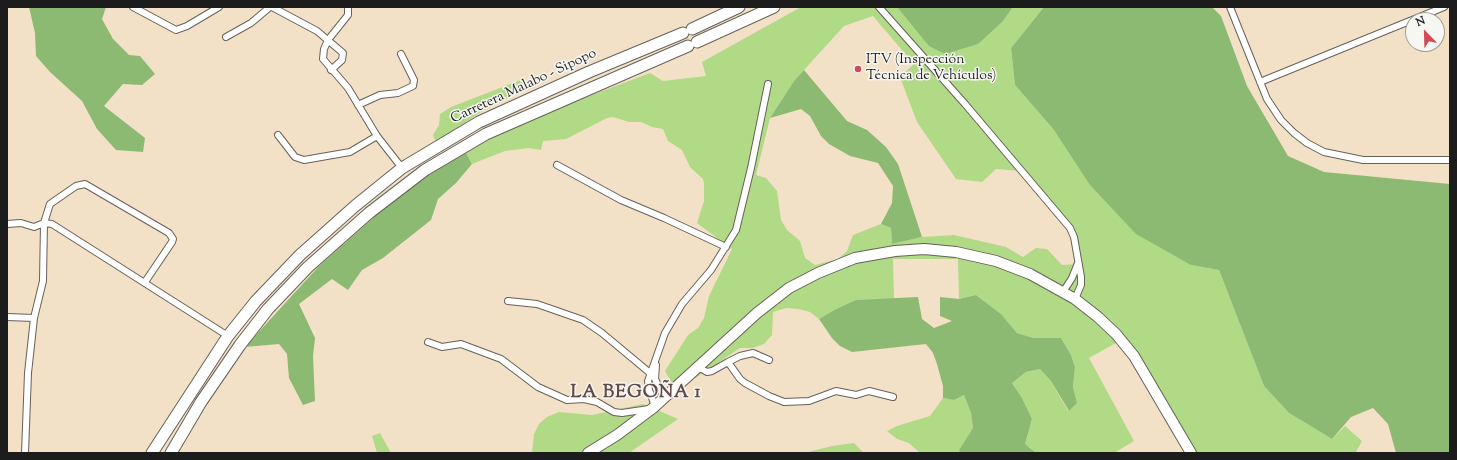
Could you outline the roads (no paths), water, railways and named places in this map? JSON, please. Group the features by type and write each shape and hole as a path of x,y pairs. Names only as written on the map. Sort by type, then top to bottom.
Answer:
{"highway":[{"name":"Carretera Malabo - Sipopo","path":"152,453 228,336 256,301 300,255 355,206 402,168 479,122 589,72 688,31 739,7"},
{"name":"Carretera Malabo - Sipopo","path":"171,453 205,395 240,345 268,309 308,267 369,213 425,170 486,134 774,7"}],"main road":[{"path":"588,453 617,435 654,407 757,313 789,288 818,273 854,258 895,251 924,249 956,252 996,261 1030,274 1075,299 1107,326 1134,356 1191,453"}],"street":[{"path":"133,7 176,30 187,26 219,7"},
{"path":"226,37 251,23 271,7 305,24 328,40 344,55 342,60 332,70"},
{"path":"348,7 348,15 328,40 322,56 348,88 377,136 402,168"},
{"path":"879,7 1065,221 1074,237 1081,281 1075,299"},
{"path":"1230,7 1267,99 1281,120 1294,133 1324,152 1363,160 1450,160"},
{"path":"1260,82 1444,7"},
{"path":"358,105 376,97 398,93 413,86 414,80 401,54"},
{"path":"428,342 442,347 461,344 501,359 538,388 567,400 584,399 597,402 614,412 622,413 654,407 648,386 650,373 656,361 665,333 682,304 711,270 736,230 751,168 768,84"},
{"path":"278,134 296,157 304,160 350,152 377,136"},
{"path":"557,165 621,200 726,248"},
{"path":"25,453 28,373 34,318 43,281 44,223 50,204 80,184 85,184 172,236 172,242 145,282"},
{"path":"7,224 21,223 34,227 44,223 52,224 228,336"},
{"path":"1063,292 1072,278 1078,263"},
{"path":"508,301 537,304 583,320 602,333 650,373"},
{"path":"7,317 34,318"},
{"path":"698,367 707,372 712,371 740,356 753,353 769,360"},
{"path":"656,361 656,379 660,390 666,397"},
{"path":"728,362 740,379 745,383 784,402 809,401 836,391 856,395 869,391 893,397"}],"place":[{"name":"ITV (Inspección Técnica de Vehículos)","path":"858,69"}],"district":[{"name":"LA BEGOÑA 1","path":"636,394"}]}
